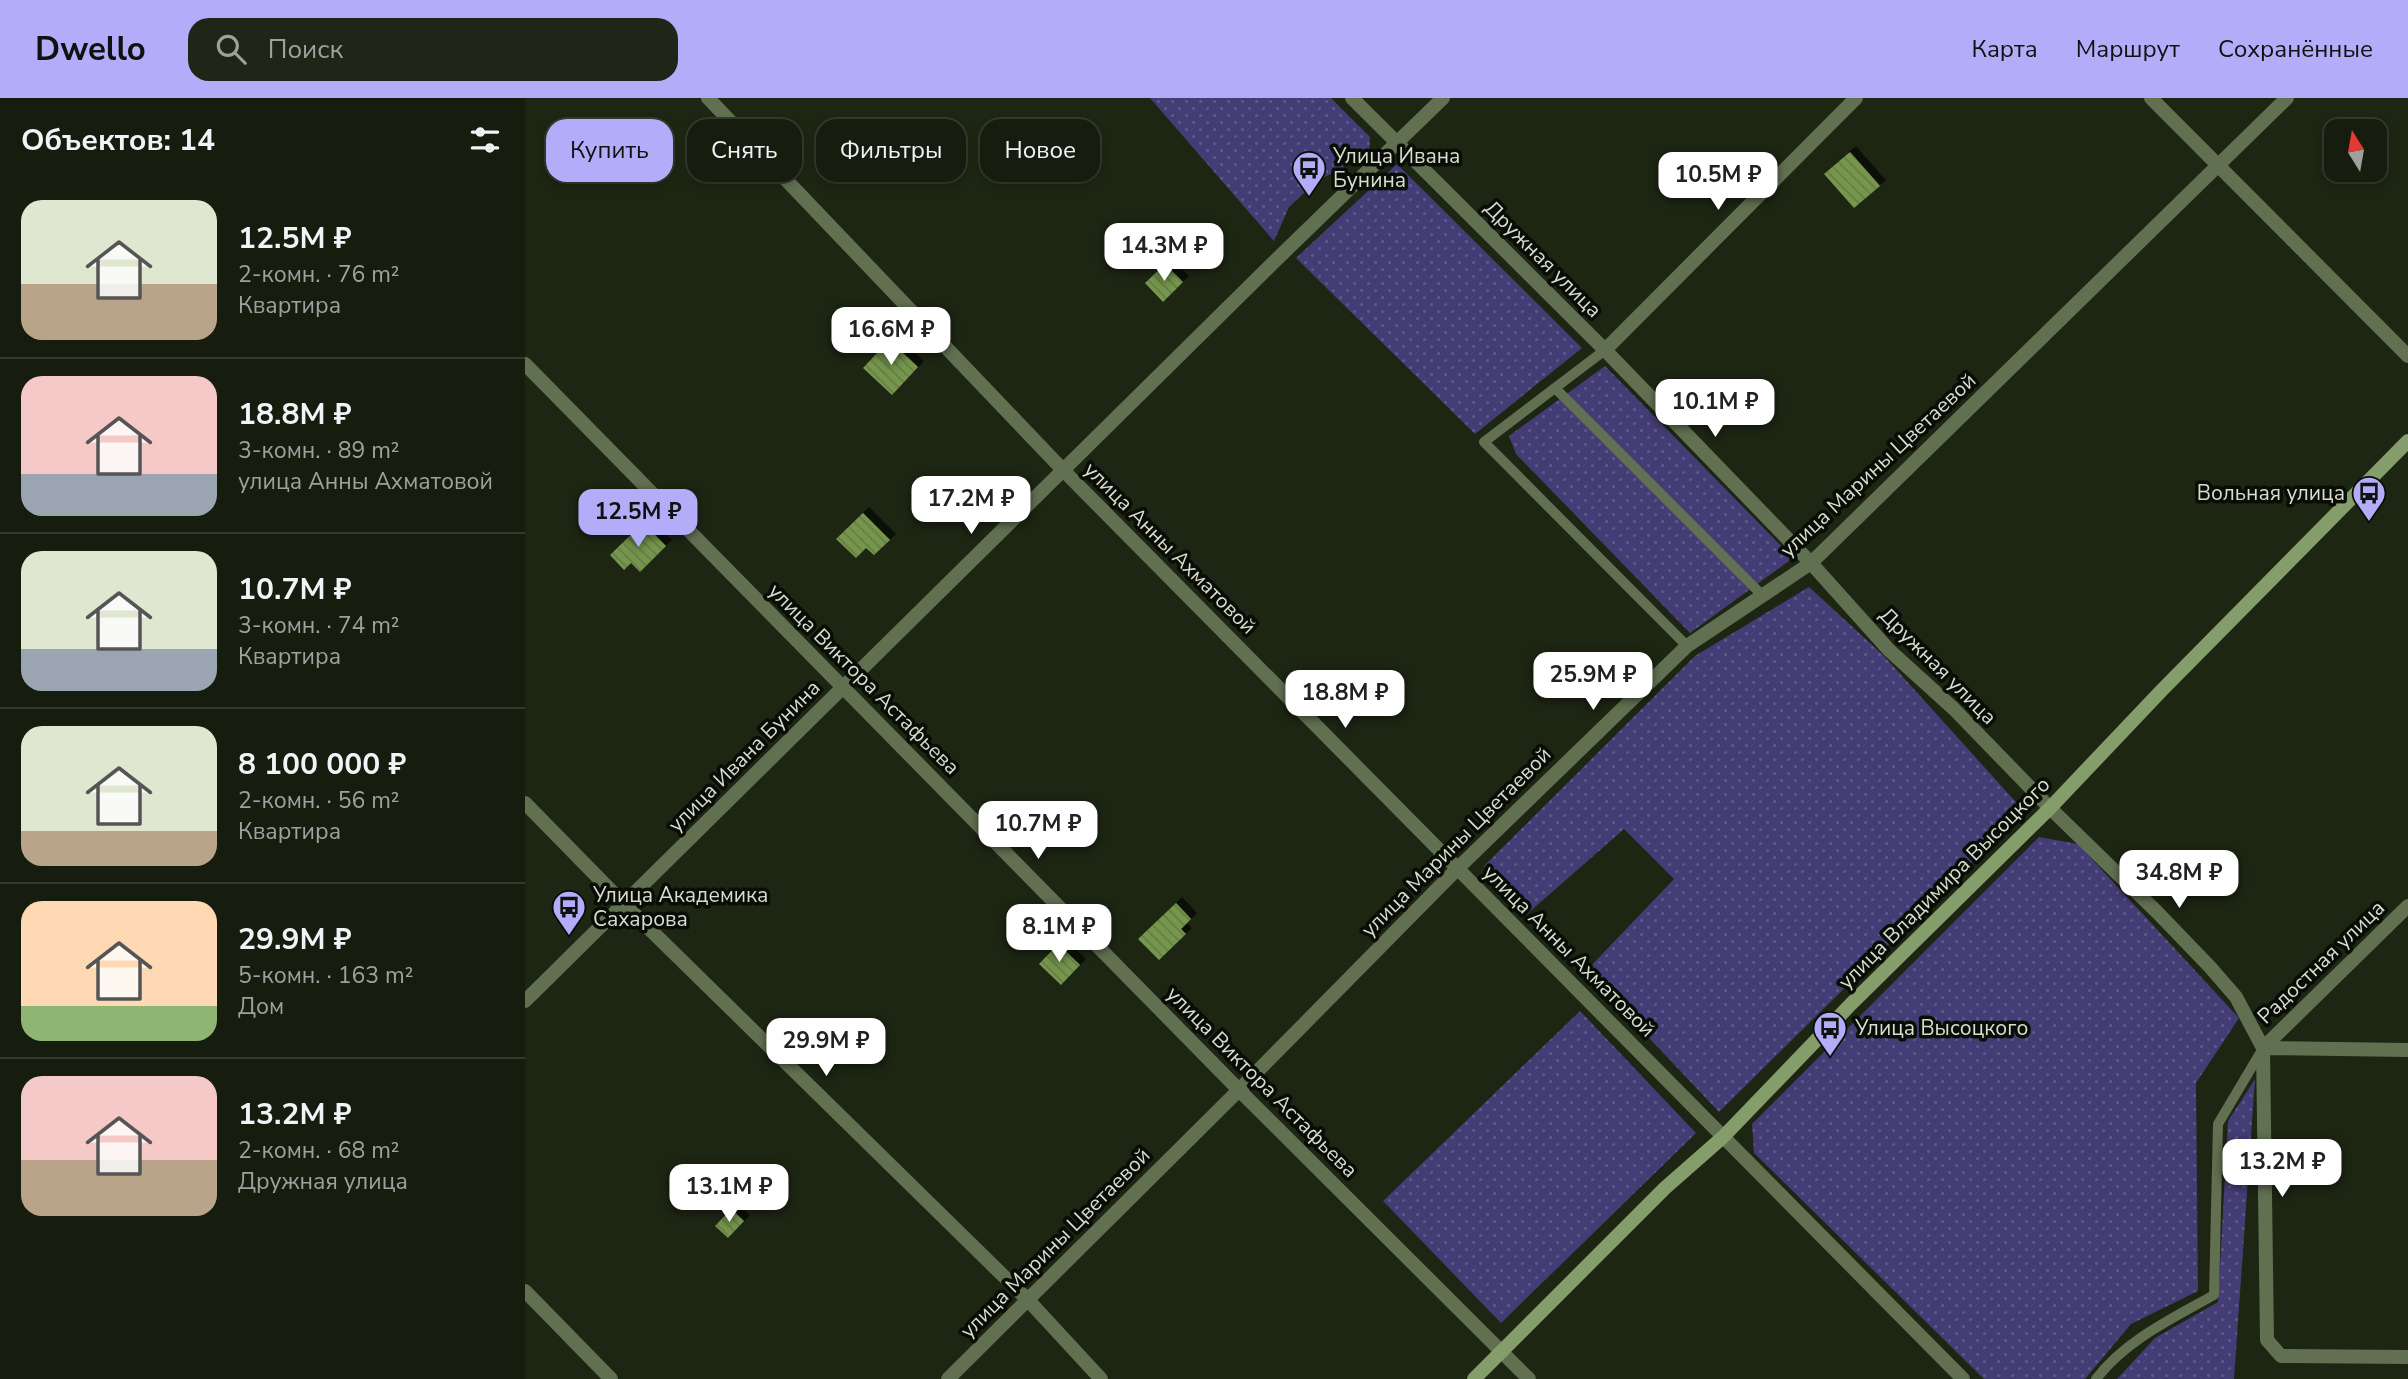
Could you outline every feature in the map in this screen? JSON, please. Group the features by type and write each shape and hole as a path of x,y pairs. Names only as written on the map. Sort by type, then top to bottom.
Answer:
{"street":[{"name":"улица Анны Ахматовой","path":"708,98 1063,470 1963,1379"},
{"name":"Дружная улица","path":"1352,98 1605,350 1811,563 1889,650 1954,709 2210,967 2235,997 2263,1048 2267,1339 2281,1356 2408,1357"},
{"name":"улица Ивана Бунина","path":"525,1001 1443,98"},
{"path":"1605,350 1856,98"},
{"path":"2151,98 2408,356"},
{"name":"улица Марины Цветаевой","path":"948,1379 1457,869 1687,646 1811,563 2287,98"},
{"name":"улица Виктора Астафьева","path":"525,365 1239,1090 1529,1379"},
{"name":"улица Владимира Высоцкого","path":"1474,1379 1665,1188 1723,1137 1851,1004 2050,808 2408,441"},
{"path":"525,803 624,904 1028,1300 1101,1379"},
{"name":"Радостная улица","path":"2263,1048 2408,906"},
{"path":"2263,1048 2408,1051"},
{"path":"525,1292 611,1379"}],"lane":[{"path":"1605,350 1484,442 1687,646"},
{"path":"1555,388 1762,595"},
{"path":"2096,1379 2106,1365 2153,1329 2214,1295 2218,1124 2263,1048"}],"shaded area":[{"path":"1150,98 1331,98 1370,137 1369,156 1318,180 1289,207 1274,241"},
{"path":"1397,164 1582,348 1475,434 1296,258"},
{"path":"1605,366 1793,558 1690,633 1516,454 1509,436"},
{"path":"1809,587 1884,656 2024,811 1719,1112 1586,971 1674,879 1624,829 1527,914 1484,866 1695,656"},
{"path":"2039,837 2078,844 2239,1018 2196,1083 2198,1291 2131,1324 2085,1379 1984,1379 1754,1153 1752,1124"},
{"path":"1580,1011 1696,1133 1501,1323 1383,1201"},
{"path":"2255,1079 2234,1379 2117,1379 2155,1338 2218,1302 2228,1121"}],"building":[{"path":"1850,152 1880,186 1854,208 1824,174"},
{"path":"1165,264 1183,282 1163,302 1145,283"},
{"path":"889,340 918,367 892,395 863,368"},
{"path":"863,513 890,540 874,555 866,548 856,558 836,539"},
{"path":"643,523 666,546 640,572 631,563 624,570 610,555"},
{"path":"1176,903 1191,919 1181,929 1186,934 1159,960 1138,939"},
{"path":"1058,944 1080,965 1061,985 1039,964"},
{"path":"731,1209 744,1221 728,1238 715,1226"}],"place":[{"name":"Улица Ивана Бунина","path":"1309,198"},
{"name":"Вольная улица","path":"2369,523"},
{"name":"Улица Академика Сахарова","path":"569,937"},
{"name":"Улица Высоцкого","path":"1830,1058"}]}
